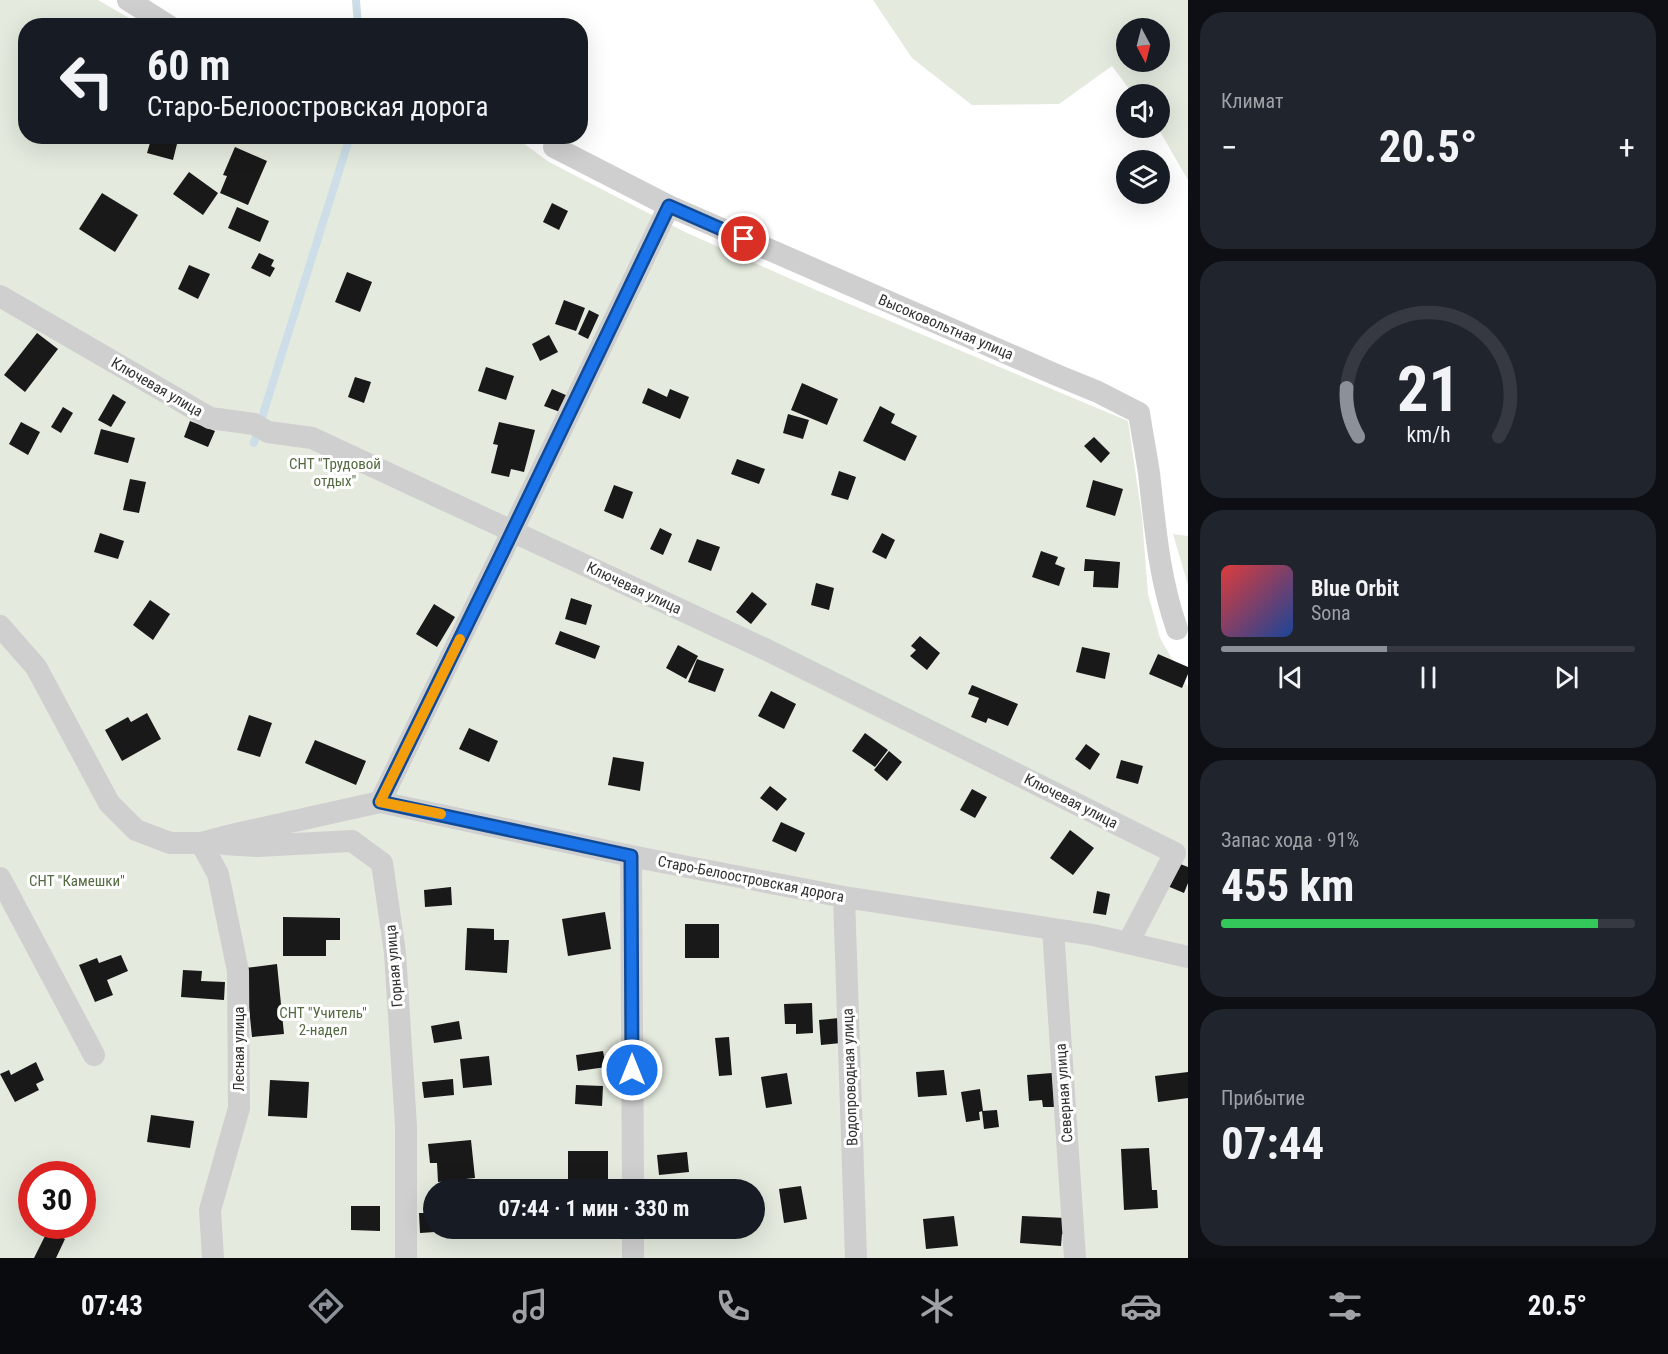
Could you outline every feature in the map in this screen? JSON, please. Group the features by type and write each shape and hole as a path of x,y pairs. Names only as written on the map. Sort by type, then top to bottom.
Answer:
{"street":[{"path":"128,0 156,18"},
{"name":"Высоковольтная улица","path":"554,147 669,206 1098,392 1139,413 1158,556 1169,607 1177,629"},
{"path":"380,802 669,206"},
{"name":"Ключевая улица","path":"0,296 210,418 312,438 765,649 1174,853 1128,943"},
{"name":"Старо-Белоостровская дорога","path":"0,626 36,667 109,802 136,830 170,843 201,843 380,802 631,856 843,897 1094,935 1188,957"},
{"name":"Горная улица","path":"201,843 256,846 352,840 382,863 395,953 406,1126 406,1258"},
{"name":"Лесная улица","path":"201,843 218,874 238,971 239,1108 210,1210 213,1258"},
{"path":"631,856 633,1179"},
{"path":"0,878 94,1055"},
{"name":"Водопроводная улица","path":"843,897 856,1258"},
{"name":"Северная улица","path":"1053,929 1075,1258"},
{"path":"633,1239 633,1258"}],"green space":[{"name":"СНТ \"Трудовой отдых\"","path":"0,0 98,0 129,18 18,18 18,144 525,144 549,162 687,233 816,290 1128,421 1142,517 1148,594 1160,638 1188,687 1188,1258 0,1258"},
{"path":"873,0 1188,0 1188,180 1164,138 1170,138 1170,84 1126,84 1116,72 1170,72 1170,18 1116,18 1116,71 1112,66 1059,104 972,105 912,58"},
{"path":"1173,534 1188,536 1188,585"}],"building":[{"path":"150,144 177,144 173,160 147,153"},
{"path":"235,147 267,161 248,205 220,193 227,176 223,175"},
{"path":"189,172 218,193 203,215 173,194"},
{"path":"102,193 138,215 115,252 79,229"},
{"path":"552,203 568,211 559,230 543,222"},
{"path":"237,207 269,221 260,242 228,228"},
{"path":"259,253 274,260 271,266 275,268 270,277 251,268"},
{"path":"189,265 210,274 198,299 178,289"},
{"path":"347,272 372,282 360,312 335,302"},
{"path":"564,300 585,308 576,331 555,324"},
{"path":"589,310 599,315 588,339 578,334"},
{"path":"37,333 58,349 25,392 4,375"},
{"path":"549,335 558,352 540,361 532,344"},
{"path":"486,367 514,376 506,400 478,391"},
{"path":"355,377 371,382 364,403 348,397"},
{"path":"802,383 838,399 827,425 791,410"},
{"path":"648,388 667,397 670,389 689,397 680,419 642,403"},
{"path":"552,389 568,396 560,412 544,406"},
{"path":"113,394 126,402 111,427 98,420"},
{"path":"880,406 895,414 891,423 917,436 905,461 863,441"},
{"path":"63,407 73,413 61,433 51,427"},
{"path":"788,414 809,420 803,439 783,433"},
{"path":"190,421 215,431 208,447 184,437"},
{"path":"21,422 40,432 28,455 9,444"},
{"path":"499,422 535,430 524,472 511,469 509,477 491,473 498,445 493,444"},
{"path":"101,429 135,438 128,463 94,454"},
{"path":"1094,437 1110,453 1101,463 1084,446"},
{"path":"737,459 765,469 759,484 731,474"},
{"path":"839,471 856,477 848,500 831,495"},
{"path":"130,479 146,482 139,513 123,510"},
{"path":"1093,480 1123,489 1115,516 1086,507"},
{"path":"614,485 633,492 623,519 604,511"},
{"path":"660,528 672,534 663,555 650,549"},
{"path":"100,533 124,541 118,559 94,552"},
{"path":"882,533 895,540 886,559 872,552"},
{"path":"697,539 720,547 711,571 688,562"},
{"path":"1041,551 1058,557 1055,564 1065,568 1059,586 1032,577"},
{"path":"1085,559 1120,562 1118,588 1093,587 1094,571 1084,571"},
{"path":"816,583 834,588 829,610 811,605"},
{"path":"752,592 767,604 751,624 736,612"},
{"path":"571,598 592,605 586,625 565,619"},
{"path":"150,600 170,614 153,640 133,625"},
{"path":"434,604 455,617 437,647 416,634"},
{"path":"560,631 600,646 595,659 555,644"},
{"path":"920,636 940,653 927,670 910,656 916,650 911,646"},
{"path":"678,645 698,656 686,679 666,668"},
{"path":"1082,647 1110,653 1105,679 1076,672"},
{"path":"1158,654 1188,667 1188,674 1182,688 1149,674"},
{"path":"697,659 724,669 715,692 688,682"},
{"path":"972,685 1018,704 1008,726 988,718 986,723 971,717 979,698 968,694"},
{"path":"771,691 796,704 784,729 758,716"},
{"path":"147,713 161,739 122,761 105,730 128,717 131,722"},
{"path":"249,715 272,723 260,757 237,750"},
{"path":"469,728 498,741 489,762 459,749"},
{"path":"865,733 888,750 875,767 852,751"},
{"path":"315,740 366,761 356,785 305,763"},
{"path":"1086,744 1100,754 1090,770 1075,759"},
{"path":"889,751 902,762 887,781 874,770"},
{"path":"613,757 644,762 640,791 608,785"},
{"path":"1121,760 1143,766 1138,784 1116,778"},
{"path":"770,786 787,799 777,811 760,798"},
{"path":"972,789 987,797 975,818 960,810"},
{"path":"781,822 805,833 796,852 772,841"},
{"path":"1070,830 1094,848 1073,875 1050,858"},
{"path":"1175,862 1188,867 1188,883 1184,893 1165,885"},
{"path":"451,887 452,905 425,907 424,890"},
{"path":"1097,891 1110,894 1106,915 1093,913"},
{"path":"605,912 611,949 568,956 562,919"},
{"path":"283,917 340,918 340,940 326,940 326,956 283,956"},
{"path":"685,924 719,924 719,958 685,958"},
{"path":"467,928 494,929 494,940 509,940 507,973 465,970"},
{"path":"121,955 128,971 107,980 113,995 95,1002 79,965 97,958 99,963"},
{"path":"277,964 284,1034 252,1037 245,968"},
{"path":"183,970 202,971 201,981 225,982 224,1000 181,997"},
{"path":"812,1003 813,1033 796,1034 796,1024 785,1024 784,1004"},
{"path":"839,1018 841,1043 821,1045 819,1020"},
{"path":"459,1021 462,1039 434,1043 431,1026"},
{"path":"729,1037 732,1075 719,1076 715,1038"},
{"path":"603,1051 606,1067 578,1071 576,1055"},
{"path":"489,1056 492,1085 463,1088 460,1059"},
{"path":"36,1062 44,1080 36,1084 39,1090 15,1102 0,1074 9,1070 11,1075"},
{"path":"944,1070 947,1095 918,1097 916,1072"},
{"path":"1188,1072 1188,1098 1158,1102 1155,1076"},
{"path":"787,1073 792,1104 766,1108 761,1077"},
{"path":"1052,1073 1055,1107 1043,1107 1042,1100 1029,1101 1027,1075"},
{"path":"453,1079 454,1095 424,1098 422,1082"},
{"path":"270,1080 309,1082 307,1118 268,1116"},
{"path":"576,1085 603,1086 602,1106 575,1104"},
{"path":"980,1089 983,1111 979,1112 980,1120 966,1122 961,1092"},
{"path":"997,1110 999,1127 984,1129 982,1111"},
{"path":"151,1115 194,1121 190,1148 147,1142"},
{"path":"471,1140 475,1178 438,1179 437,1163 430,1163 428,1144"},
{"path":"1149,1148 1152,1190 1157,1190 1158,1208 1124,1210 1121,1149"},
{"path":"568,1151 608,1151 608,1179 568,1179"},
{"path":"687,1152 689,1172 659,1175 657,1155"},
{"path":"801,1186 807,1219 784,1223 779,1189"},
{"path":"351,1206 380,1206 380,1231 351,1230"},
{"path":"419,1213 423,1213 423,1233 420,1233"},
{"path":"954,1216 958,1246 926,1249 923,1219"},
{"path":"1022,1216 1066,1218 1065,1234 1062,1234 1061,1246 1020,1243"},
{"path":"44,1239 65,1239 56,1258 34,1258"}],"waterway":[{"path":"356,0 357,18"},
{"path":"254,443 347,144"}],"slow traffic":[{"path":"441,814 380,802 460,639"}],"route":[{"path":"632,1070 631,856 380,802 669,206 744,239"}],"park label":[{"name":"СНТ \"Камешки\"","path":"77,881"},
{"name":"СНТ \"Учитель\" 2-надел","path":"323,1022"}]}
